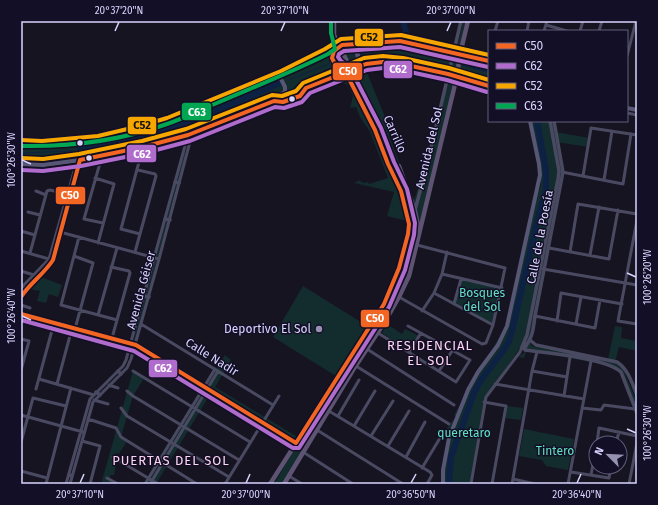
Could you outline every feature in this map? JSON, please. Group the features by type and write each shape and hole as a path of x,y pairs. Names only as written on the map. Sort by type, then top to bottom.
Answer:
{"main road":[{"path":"335,21 337,33 342,45"},
{"name":"Avenida del Sol","path":"270,484 319,405 392,293 402,272 413,226 406,194 394,161 334,35 335,21"},
{"name":"Avenida del Sol","path":"284,484 356,366 378,333 399,297 409,276 457,76 460,54 468,21"},
{"path":"21,146 42,147 77,144 125,137 169,124 281,78 328,54 342,45 400,41 488,59"},
{"path":"342,45 354,48 357,59 353,68"},
{"path":"335,49 332,55 332,62 338,69 345,72"},
{"path":"21,164 43,165 78,161 143,147 190,134 366,64 394,62 449,71 457,76 488,86"},
{"name":"Carrillo","path":"353,68 402,172 415,211 419,233"},
{"path":"266,105 268,101 285,92 285,87 281,78"},
{"path":"442,484 442,470 452,430 468,390 487,359 498,345 507,326 540,175 530,122"}],"street":[{"path":"330,21 335,49"},
{"name":"Avenida del Sol","path":"415,211 461,21"},
{"path":"544,30 547,21"},
{"path":"628,52 636,21"},
{"path":"546,25 557,30"},
{"name":"Avenida del Sol","path":"345,72 375,130 401,192 408,224 408,234 401,262 384,304"},
{"name":"Calle de la Poesía","path":"528,339 559,171 550,122"},
{"name":"Calle de la Poesía","path":"471,484 484,402 495,384 522,350 533,333 563,172 554,122"},
{"path":"583,176 591,128 637,135"},
{"path":"604,180 612,131"},
{"name":"Avenida Géiser","path":"177,183 190,140 190,134"},
{"name":"Avenida Géiser","path":"70,484 90,399 109,385 119,373 133,347 141,324 159,259 186,141 190,134"},
{"path":"559,171 623,184 631,134"},
{"path":"33,170 100,163 142,154 190,140"},
{"path":"140,234 122,229 143,147"},
{"path":"100,156 100,163 84,219 103,224"},
{"path":"26,289 22,287 49,259 56,231 78,161"},
{"path":"21,297 26,289 45,271 53,260 67,197 77,166"},
{"path":"136,252 156,176 156,174 138,170"},
{"path":"96,178 114,184 98,243"},
{"path":"30,253 48,190 67,197"},
{"path":"36,192 46,195"},
{"path":"570,252 578,204 637,214"},
{"path":"590,255 599,207"},
{"path":"549,248 609,259 618,210"},
{"path":"28,212 40,215"},
{"name":"Avenida Géiser","path":"133,347 154,258 168,219"},
{"path":"637,220 618,321 637,324"},
{"path":"21,231 36,235"},
{"path":"56,231 159,259"},
{"path":"79,237 61,305 117,320"},
{"path":"399,297 482,344 485,344 493,325 505,268 417,245"},
{"path":"98,315 117,248"},
{"path":"21,251 49,259"},
{"path":"422,311 434,293 442,274 446,252"},
{"path":"74,256 93,263 75,329"},
{"path":"111,267 130,272 112,338"},
{"path":"540,268 637,285"},
{"path":"21,271 34,274"},
{"path":"442,274 502,288"},
{"path":"454,304 461,279"},
{"path":"434,293 493,325"},
{"path":"557,321 562,293 622,304"},
{"path":"144,296 149,297"},
{"path":"576,324 581,297"},
{"path":"535,316 595,328 600,300"},
{"path":"21,305 30,308"},
{"path":"21,314 133,347"},
{"path":"21,319 71,332 112,338 133,347 205,389 295,445"},
{"path":"36,390 54,323"},
{"name":"Calle Nadir","path":"141,324 273,405"},
{"path":"378,333 456,382 470,360 408,326"},
{"path":"57,384 71,332"},
{"path":"409,352 420,333"},
{"path":"21,339 28,341 21,370"},
{"path":"528,339 536,345 617,362 627,371 637,394"},
{"path":"367,349 454,405"},
{"path":"522,350 591,361 616,368 621,372 636,411"},
{"path":"439,371 452,351"},
{"path":"512,484 532,371 537,352"},
{"path":"564,396 570,357"},
{"path":"348,361 449,424"},
{"path":"568,484 591,361"},
{"path":"145,484 161,462 217,370"},
{"path":"532,371 567,377"},
{"path":"133,372 250,442"},
{"name":"Avenida Géiser","path":"66,484 71,475 94,400 97,394 119,373"},
{"path":"39,379 97,394"},
{"path":"338,416 359,380"},
{"path":"495,384 584,399"},
{"path":"109,385 118,388"},
{"path":"46,484 71,388"},
{"path":"637,388 637,394"},
{"path":"128,391 133,396 239,460"},
{"path":"354,426 375,391"},
{"path":"225,484 279,396"},
{"path":"21,442 33,398 66,406"},
{"path":"94,400 108,404"},
{"path":"371,436 392,401"},
{"path":"484,402 506,406 492,484"},
{"path":"319,405 432,474 427,484"},
{"path":"582,408 600,411 604,405 636,411"},
{"path":"120,408 127,416 229,477"},
{"path":"388,446 409,411"},
{"path":"21,415 83,432"},
{"path":"88,419 114,427 121,437 198,484"},
{"path":"406,457 425,422"},
{"path":"598,435 599,428 637,436"},
{"path":"317,430 403,484"},
{"path":"422,468 444,433"},
{"path":"82,441 100,446 90,484"},
{"path":"629,484 637,443"},
{"path":"303,452 353,484"},
{"path":"113,458 158,484"},
{"path":"21,471 47,478"},
{"path":"571,472 588,475"},
{"path":"591,475 609,478 610,475"},
{"path":"289,476 302,484"},
{"path":"107,478 118,484"},
{"path":"150,479 150,484"},
{"path":"513,479 533,484"}],"green space":[{"path":"463,21 466,21 459,52 488,61 488,79 455,71 445,122 419,234 400,293 282,484 274,484 295,448 233,409 209,396 156,484 145,484 202,390 135,349 21,319 21,315 137,346 204,388 225,355 231,360 215,387 301,439 339,378 273,337 303,286 369,327 397,281 407,236 407,221 387,216 394,192 354,183 360,180 364,183 368,182 369,184 388,178 370,132 360,117 356,107 350,108 353,96 348,85 336,81 366,70 390,129 389,136 414,200 434,141 451,70 418,61 385,59 364,62 308,83 182,135 90,152 34,160 21,158 21,144 52,146 142,132 255,88 350,44 393,40 456,52"},
{"name":"queretaro","path":"530,122 553,122 555,132 590,138 588,147 557,142 562,172 531,335 531,345 535,347 608,359 615,326 622,327 621,338 637,341 637,351 619,347 615,362 622,367 637,402 637,412 619,369 607,365 527,350 524,358 518,357 525,352 555,195 527,338 484,402 471,484 443,484 449,438 447,428 452,421 457,419 454,415 511,317 531,219 541,184"},
{"path":"184,153 186,153 135,342 133,342"},
{"path":"41,277 62,285 58,297 49,294 46,303 37,301 40,291 29,289"},
{"name":"Bosques del Sol","path":"461,279 502,288 493,325 454,304"},
{"path":"387,324 402,334 405,329 419,336 409,351 382,333"},
{"path":"133,371 144,378 133,396 121,437 127,441 119,454 116,453 113,457 117,460 114,475 111,475 109,479 112,484 101,484"},
{"name":"Tintero","path":"507,406 523,408 521,420 505,418"},
{"name":"Tintero","path":"524,429 574,439 568,470 546,466 542,460 519,456"}],"waterway":[{"path":"403,21 407,36"},
{"path":"355,52 376,48 398,47 433,53 488,70"},
{"path":"289,80 343,58"},
{"path":"80,150 142,138 220,109 280,83"},
{"path":"449,484 451,457 474,393 481,380 503,351 509,341 512,331 546,190 546,170 537,122"},
{"path":"21,153 74,151"}],"transit line":[{"name":"C63","path":"21,146 77,144 113,139 149,130 180,119 328,54 335,49 331,33 331,21"},
{"name":"C52","path":"21,140 42,141 98,136 167,118 281,71 325,49 341,39 401,35 488,55"},
{"name":"C50","path":"21,314 136,345 296,443 384,304 399,268 408,234 409,224 401,191 388,164 375,130 345,71 336,66 332,58 334,51 342,45 400,41 488,61"},
{"name":"C62","path":"21,320 134,351 293,448 299,448 389,307 405,270 414,235 415,223 407,189 394,162 381,128 350,68 341,61 338,57 339,54 344,51 400,47 488,67"},
{"name":"C52","path":"21,158 43,159 79,154 142,141 186,129 272,95 282,96 296,91 303,83 364,58 383,56 403,58 449,68 488,80"},
{"name":"C50","path":"21,297 53,260 80,160 143,147 188,135 274,101 283,102 300,96 306,88 366,64 383,62 402,64 448,74 488,86"},
{"name":"C62","path":"21,170 43,171 81,166 145,153 190,141 275,107 284,108 302,102 310,93 367,70 383,68 401,70 447,80 487,92"}],"place":[{"name":"Deportivo El Sol","path":"319,329"}],"district":[{"name":"RESIDENCIAL EL SOL","path":"430,352"},
{"name":"PUERTAS DEL SOL","path":"171,460"}]}
